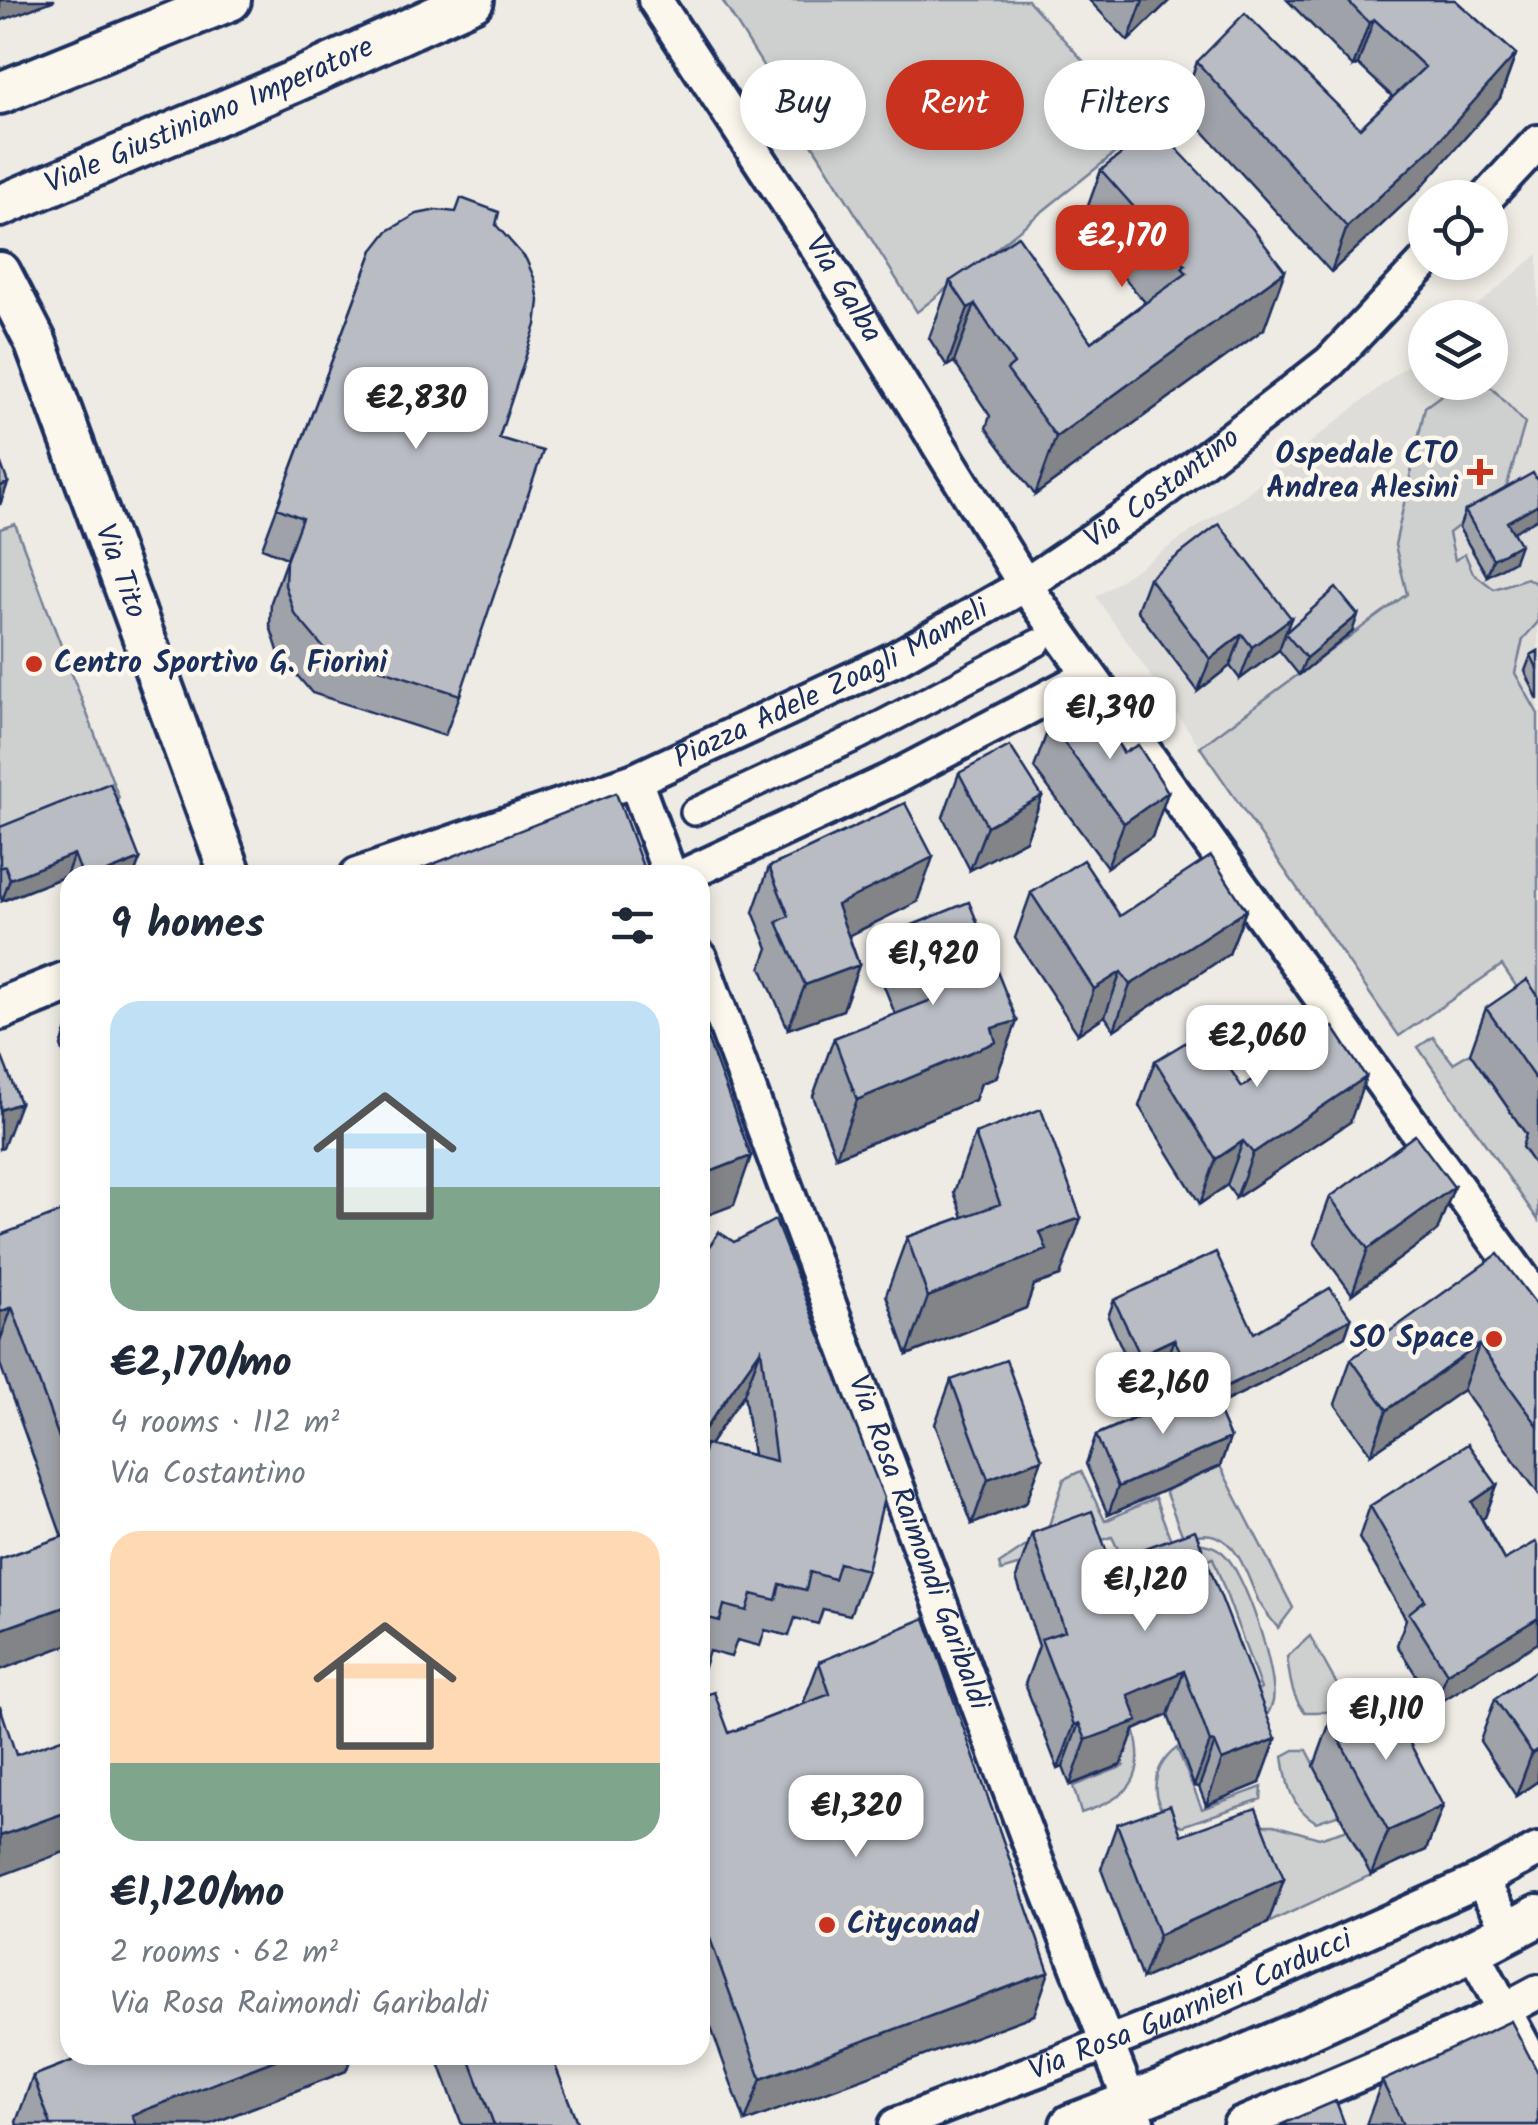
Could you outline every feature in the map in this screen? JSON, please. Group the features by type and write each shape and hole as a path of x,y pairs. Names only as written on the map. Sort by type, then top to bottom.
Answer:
{"street":[{"path":"0,93 230,0"},
{"name":"Viale Giustiniano Imperatore","path":"0,206 293,82 473,0"},
{"name":"Via Galba","path":"655,0 816,246 1025,585 1538,1300"},
{"path":"1503,180 1538,142"},
{"name":"Via Tito","path":"0,274 34,341 227,865"},
{"name":"Via Costantino","path":"1025,585 1140,508 1330,362 1408,280"},
{"name":"Piazza Adele Zoagli Mameli","path":"635,780 895,659 1025,585"},
{"name":"Piazza Adele Zoagli Mameli","path":"694,812 859,736 1037,643"},
{"path":"706,865 892,779 1088,676"},
{"path":"385,865 635,780 666,865"},
{"name":"Via Rosa Raimondi Garibaldi","path":"710,984 1134,2114"},
{"path":"0,1009 60,985"},
{"name":"Via Rosa Guarnieri Carducci","path":"896,2125 1182,2014 1481,1880 1538,1850"},
{"path":"1071,2125 1134,2114 1524,1923 1481,1880"},
{"path":"1472,1950 1538,2073"},
{"path":"1240,2125 1478,2024 1538,1992"}],"shaded area":[{"path":"722,0 1028,0 1082,60 1044,60 1044,150 1119,150 917,312 816,150 866,150 866,60 760,60"},
{"path":"1538,254 1538,738 1465,555 1352,632 1200,747 1096,597 1246,494 1408,365 1408,400 1508,400 1508,300 1484,300"},
{"path":"1435,400 1503,400 1525,423 1506,489 1449,533 1455,560 1465,554 1473,573 1494,589 1527,578 1538,585 1538,622 1523,639 1515,673 1538,714 1538,1019 1502,965 1399,1036 1200,747 1407,594 1395,545 1425,407"},
{"name":"Centro Sportivo G. Fiorini","path":"15,524 119,798 0,846 0,529"},
{"path":"1433,1037 1453,1063 1470,1053 1530,1140 1538,1170 1538,1220 1418,1047"},
{"path":"1220,1466 1293,1608 1278,1628 1259,1602 1231,1547 1211,1535 1183,1537 1165,1491"},
{"path":"1081,1471 1105,1521 1155,1498 1171,1540 1129,1572 1112,1537 1001,1571 999,1564 1047,1532 1064,1479"},
{"path":"1194,1543 1216,1548 1232,1564 1258,1624 1273,1687 1272,1705 1258,1729 1243,1698 1261,1689 1213,1558 1138,1587"},
{"path":"1310,1636 1346,1701 1326,1712 1305,1712 1290,1679 1287,1657"},
{"path":"1106,1713 1134,1729 1138,1747 1136,1774 1130,1785 1111,1801 1081,1813 1073,1786 1124,1766"},
{"path":"1177,1748 1202,1809 1262,1787 1261,1799 1182,1826 1162,1810 1156,1789 1161,1767"},
{"path":"1294,1750 1307,1750 1340,1814 1316,1822 1300,1809 1288,1785 1283,1756"},
{"path":"1252,1825 1274,1825 1319,1838 1348,1829 1371,1875 1268,1923"}],"building":[{"path":"1347,0 1455,0 1516,54 1433,147 1347,227 1205,71 1205,60 1199,60 1245,13 1360,128 1425,67 1374,19 1369,23"},
{"path":"1127,150 1178,150 1252,228 1285,271 1056,437 1007,370 1014,364 975,304 968,308 950,281 1018,236 1091,342 1187,273 1182,268 1185,265 1101,170"},
{"path":"461,198 499,212 496,225 526,259 535,280 539,301 536,325 499,438 543,451 460,695 327,652 294,613 285,585 286,561 302,518 277,508 373,250 388,231 417,214 456,212"},
{"path":"0,461 8,483 0,486"},
{"path":"1533,473 1538,482 1538,504 1507,522 1520,544 1493,559 1465,511"},
{"path":"1219,524 1291,618 1252,647 1242,634 1210,659 1149,578"},
{"path":"1336,588 1358,615 1306,658 1285,633"},
{"path":"1538,651 1538,670 1531,655"},
{"path":"1095,700 1123,753 1138,745 1168,792 1124,823 1050,724"},
{"path":"1010,746 1042,796 987,826 959,773"},
{"path":"110,783 140,859 125,865 78,865 74,854 10,879 5,866 0,868 0,827"},
{"path":"616,793 642,865 431,865"},
{"path":"905,803 933,857 837,905 859,965 805,985 777,922 789,916 769,867"},
{"path":"1211,856 1246,910 1130,985 1121,972 1094,989 1031,893 1083,860 1120,916"},
{"path":"969,902 1017,1021 992,1028 996,1042 857,1100 834,1038 934,999 905,928"},
{"path":"1527,980 1538,996 1538,1083 1486,1008"},
{"path":"1333,1027 1366,1077 1253,1153 1243,1141 1216,1159 1155,1061 1205,1031 1242,1087"},
{"path":"710,1046 751,1156 710,1172"},
{"path":"0,1052 20,1103 0,1110"},
{"path":"1041,1109 1081,1218 1040,1232 1047,1250 928,1297 907,1237 1000,1204 975,1134"},
{"path":"1415,1135 1454,1187 1368,1249 1330,1197"},
{"path":"60,1212 60,1440 12,1307 0,1312 0,1235"},
{"path":"775,1220 884,1498 867,1570 839,1563 834,1579 810,1572 806,1590 780,1584 776,1600 752,1594 747,1611 724,1605 720,1621 710,1618 710,1445 776,1461 761,1349 710,1422 710,1246 719,1232 734,1242"},
{"path":"1216,1252 1254,1333 1330,1288 1351,1318 1211,1394 1208,1387 1200,1390 1174,1339 1140,1355 1114,1300"},
{"path":"1498,1254 1538,1307 1538,1426 1479,1345 1387,1410 1351,1359"},
{"path":"1006,1360 1042,1459 988,1479 951,1380"},
{"path":"1208,1387 1230,1438 1118,1487 1096,1435"},
{"path":"1468,1444 1497,1485 1472,1502 1504,1560 1536,1542 1538,1545 1538,1618 1447,1673 1409,1613 1425,1600 1370,1506"},
{"path":"1092,1511 1110,1561 1195,1530 1276,1739 1222,1760 1215,1743 1210,1742 1184,1671 1128,1695 1138,1721 1086,1740 1079,1723 1074,1725 1041,1639 1065,1631 1032,1533"},
{"path":"60,1538 60,1609 0,1630 0,1559"},
{"path":"925,1618 1049,1972 761,2079 710,1939 710,1693 714,1692 729,1733 830,1694 819,1662"},
{"path":"1538,1669 1538,1749 1532,1753 1495,1699"},
{"path":"1384,1694 1443,1806 1388,1831 1330,1722"},
{"path":"0,1706 16,1755 60,1740 60,1815 0,1836"},
{"path":"1170,1805 1181,1835 1256,1808 1284,1879 1159,1935 1117,1824"},
{"path":"1511,2021 1538,2073 1538,2125 1403,2125 1382,2081"},
{"path":"61,2065 262,2065 132,2115 136,2125 51,2125 33,2076"},
{"path":"472,2065 555,2065 578,2125 494,2125"},
{"path":"1336,2101 1345,2125 1280,2125"}],"place":[{"name":"Ospedale CTO Andrea Alesini","path":"1480,472"},
{"name":"Centro Sportivo G. Fiorini","path":"34,664"},
{"name":"SO Space","path":"1494,1339"},
{"name":"Cityconad","path":"827,1925"}]}
